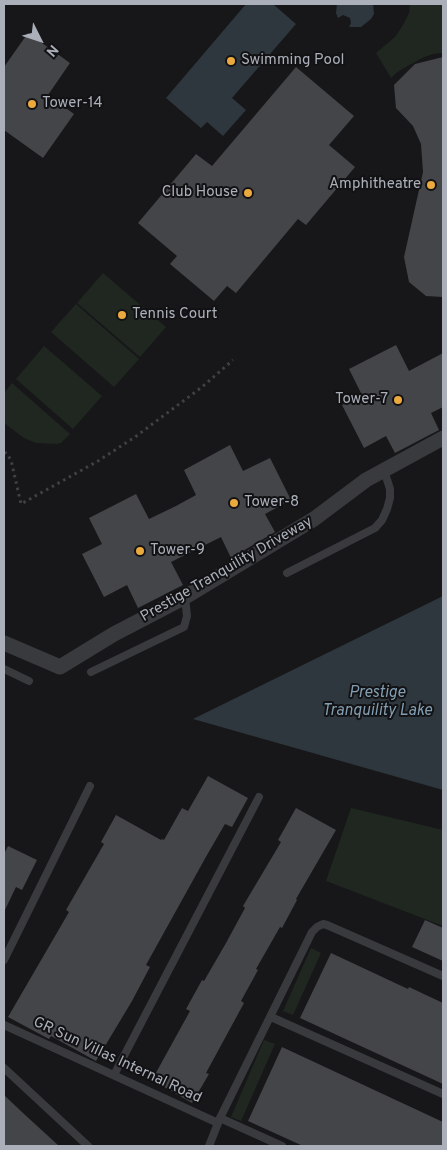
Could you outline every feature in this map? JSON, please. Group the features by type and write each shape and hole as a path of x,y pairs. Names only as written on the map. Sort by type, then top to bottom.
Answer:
{"street":[{"name":"Prestige Tranquility Driveway","path":"4,643 60,666 114,634 185,597 314,519 366,480 443,438"}],"lane":[{"path":"287,573 375,528 387,510 390,498 390,489 384,470"},
{"path":"91,672 184,627 187,616 185,597"},
{"path":"4,669 29,681"},
{"path":"4,960 90,786"},
{"path":"114,1075 259,797"},
{"path":"209,1146 219,1121 312,932 317,927 323,924 327,925 443,976"},
{"path":"271,1017 443,1094"},
{"name":"GR Sun Villas Internal Road","path":"4,1025 219,1121 282,1146"},
{"path":"4,1068 88,1146"}],"path":[{"path":"4,453 11,460 21,504 98,461 135,437 195,392 233,360"}],"shaded area":[{"path":"410,4 443,4 443,53 422,58 399,71 391,78 376,53 395,37 409,13"},
{"name":"Tennis Court","path":"103,273 166,327 140,357 77,303"},
{"path":"76,304 139,359 114,387 51,332"},
{"path":"44,346 102,396 73,429 16,379"},
{"path":"12,383 70,434 61,443 36,443 24,438 4,423 4,393"},
{"path":"351,808 443,830 443,926 326,881"},
{"path":"311,948 321,953 293,1015 283,1011"},
{"path":"264,1040 275,1044 241,1121 231,1117"}],"water":[{"name":"Swimming Pool","path":"246,4 273,4 296,24 232,98 246,110 223,136 207,122 201,128 166,98"},
{"path":"337,4 373,4 374,14 361,27 349,27 351,23 350,18 343,15 338,18 336,13"},
{"name":"Prestige Tranquility Lake","path":"443,596 443,790 193,719"}],"building":[{"name":"Tower-14","path":"28,33 70,63 48,95 74,114 43,158 4,130 4,67"},
{"name":"Amphitheatre","path":"443,57 443,297 426,296 409,282 404,257 423,172 421,144 413,126 396,108 394,85 415,64"},
{"name":"Club House","path":"296,67 354,116 329,145 355,167 306,225 298,219 236,293 227,286 214,301 170,264 177,256 138,223 196,154 212,166"},
{"name":"Tower-7","path":"396,345 409,371 443,353 443,407 431,413 439,430 395,453 386,436 364,448 342,405 362,395 349,369"},
{"path":"230,445 243,471 270,458 291,500 265,514 275,532 231,558 221,537 171,562 183,585 138,608 127,585 104,597 82,554 102,544 89,518 136,494 149,519 176,506 196,495 184,470"},
{"path":"208,776 248,798 232,827 225,824 207,855 146,965 150,967 132,1001 96,1061 51,1036 49,1039 8,1017 69,912 66,910 104,844 101,842 116,815 164,840 182,808 188,811"},
{"path":"296,808 336,830 296,899 282,928 280,927 256,969 258,970 241,1001 244,1003 206,1073 209,1074 192,1103 152,1080 190,1011 186,1009 226,943 245,908 243,906 281,842 278,840"},
{"path":"8,846 37,860 22,890 16,887 4,912 4,854"},
{"path":"425,920 443,928 443,961 412,947"},
{"path":"331,953 443,1003 443,1084 300,1018"},
{"path":"282,1047 443,1122 443,1146 303,1146 248,1121"},
{"path":"4,1095 23,1113 59,1146 4,1146"}],"place":[{"name":"Swimming Pool","path":"231,61"},
{"name":"Tower-14","path":"32,104"},
{"name":"Amphitheatre","path":"431,185"},
{"name":"Club House","path":"248,193"},
{"name":"Tennis Court","path":"122,315"},
{"name":"Tower-7","path":"398,400"},
{"name":"Tower-8","path":"234,503"},
{"name":"Tower-9","path":"140,551"}]}
